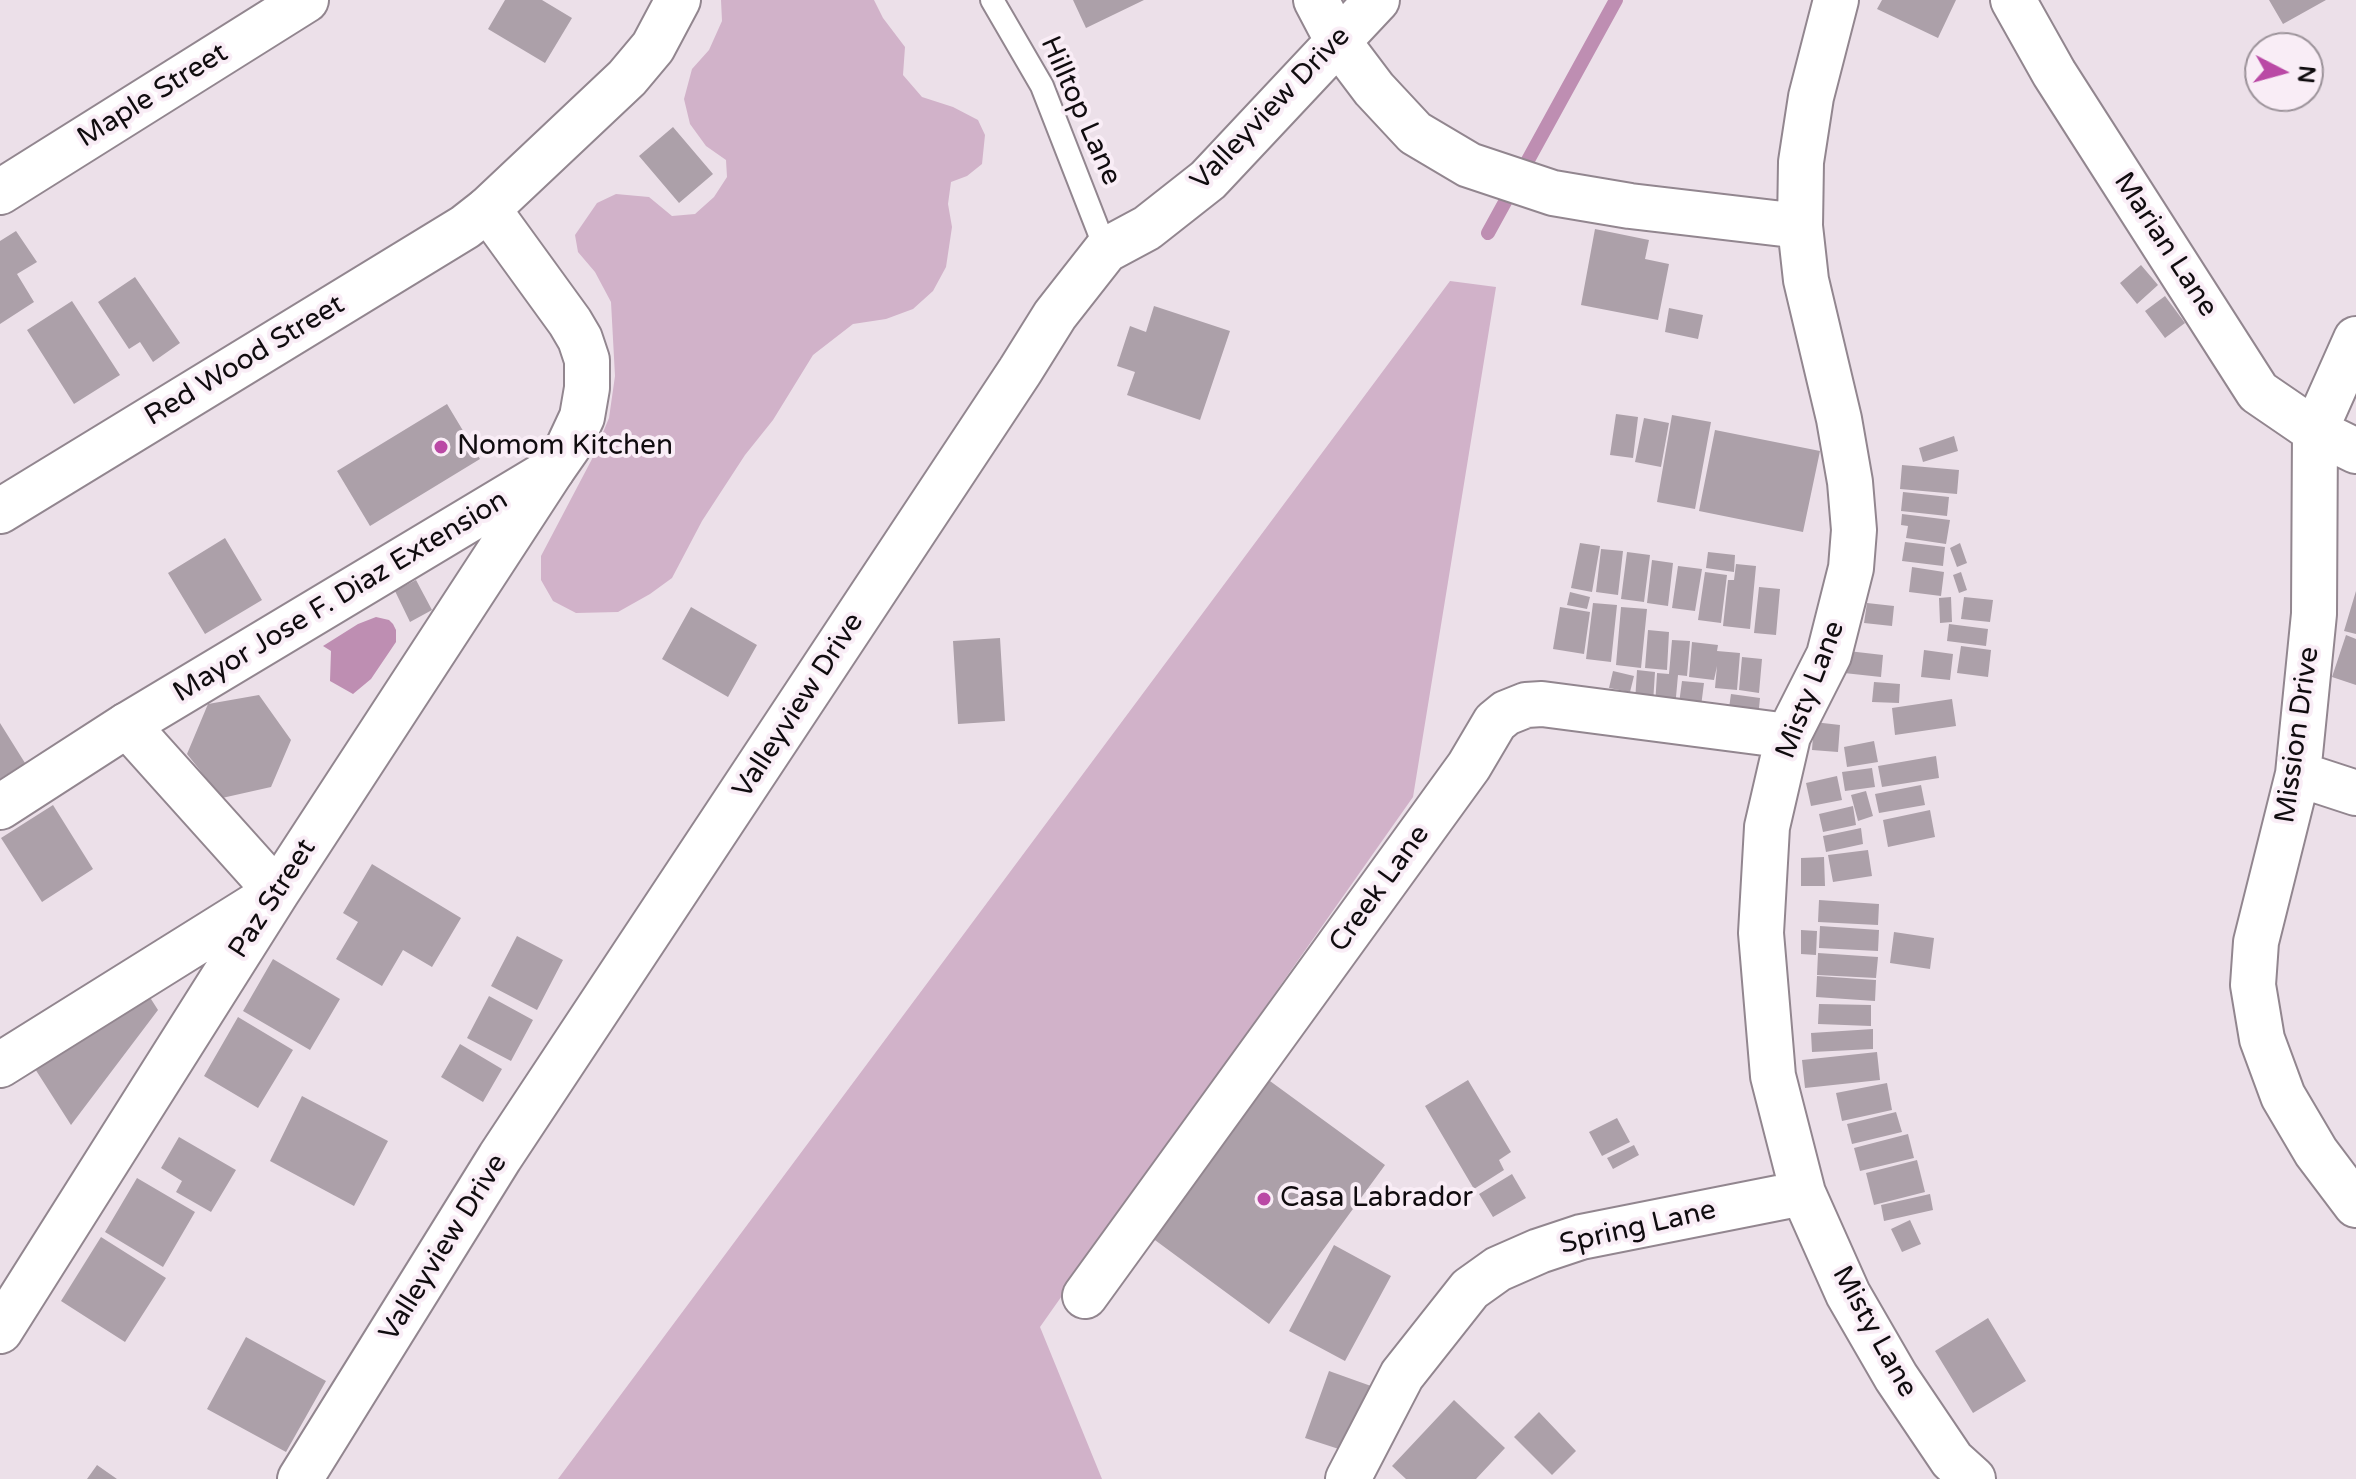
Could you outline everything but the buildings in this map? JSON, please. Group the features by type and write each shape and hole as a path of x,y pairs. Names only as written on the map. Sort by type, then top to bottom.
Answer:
{"street":[{"name":"Maple Street","path":"0,192 306,0"},
{"path":"488,209 627,78 653,47 678,0"},
{"path":"1316,0 1337,40 1374,89 1415,133 1469,165 1553,193 1630,206 1800,226"},
{"name":"Valleyview Drive","path":"300,1479 500,1157 1055,315 1106,250 1147,228 1208,180 1377,0"},
{"name":"Misty Lane","path":"1836,0 1811,97 1801,162 1800,226 1806,280 1839,419 1850,482 1854,530 1851,568 1829,655 1788,736 1767,827 1761,933 1773,1076 1803,1193 1848,1294 1889,1365 1952,1460 1973,1479"},
{"name":"Marian Lane","path":"2013,0 2054,73 2258,392 2315,431 2356,451"},
{"name":"Mayor Jose F. Diaz Extension","path":"0,807 127,725 552,470 568,447 582,417 587,388 587,360 570,322 488,209"},
{"name":"Red Wood Street","path":"0,511 441,241 488,209"},
{"name":"Mission Drive","path":"2356,339 2315,431 2314,614 2298,774 2256,942 2253,985 2262,1039 2283,1096 2316,1152 2356,1205"},
{"name":"Paz Street","path":"0,1331 277,892 552,470"},
{"name":"Creek Lane","path":"1085,1296 1469,766 1495,722 1506,713 1526,705 1555,705 1788,736"},
{"path":"0,1065 277,892 127,725"},
{"path":"2298,774 2356,793"},
{"name":"Spring Lane","path":"1362,1472 1402,1375 1470,1289 1498,1269 1581,1237 1803,1193"}],"lane":[{"name":"Hilltop Lane","path":"992,0 1042,86 1106,250"}],"shaded area":[{"path":"721,0 874,0 905,47 903,75 922,97 953,107 978,120 985,135 982,164 967,176 951,182 948,204 952,227 946,267 933,291 913,309 886,319 853,324 813,355 773,420 745,455 702,521 672,578 618,612 576,613 553,601 541,580 541,556 592,459 609,418 615,376 611,302 595,272 578,252 575,235 597,203 616,194 649,197 672,216 695,214 714,197 727,177 726,160 706,146 690,124 684,99 692,69 709,50 722,21"},
{"path":"1450,281 1496,287 1413,797 1040,1327 1102,1479 558,1479"},
{"path":"376,617 393,624 396,642 371,679 353,694 330,681 331,651 323,646 358,624"}],"waterway":[{"path":"1488,233 1616,0"}],"place":[{"name":"Nomom Kitchen","path":"441,447"},
{"name":"Casa Labrador","path":"1264,1199"}]}
